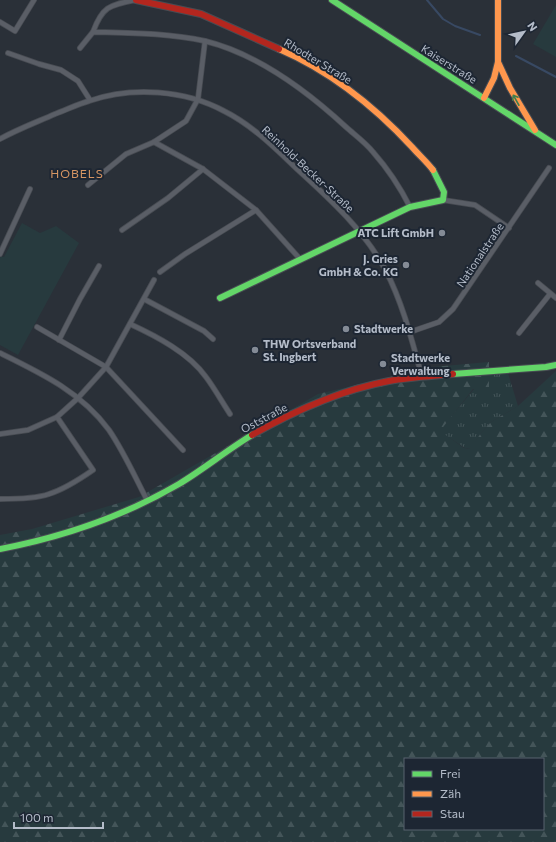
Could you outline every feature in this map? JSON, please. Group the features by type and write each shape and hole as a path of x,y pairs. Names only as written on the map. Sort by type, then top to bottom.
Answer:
{"main road":[{"name":"Rhodter Straße","path":"135,0 201,14 287,52 325,74 362,100 399,133 433,169 444,192 443,200"},
{"name":"Kaiserstraße","path":"332,0 556,145"},
{"path":"484,98 494,78 498,62 498,0"},
{"path":"498,62 509,87 524,114 537,133"},
{"path":"220,298 410,207 443,200"},
{"name":"Oststraße","path":"0,549 47,538 85,526 147,500 191,476 245,439 296,413 363,387 389,381 422,377 556,365"}],"street":[{"path":"0,22 15,31 34,0"},
{"name":"Rhodter Straße","path":"80,48 93,32 98,18 106,9 115,4 135,0"},
{"path":"93,32 154,33 205,41 231,50 274,71 320,103 373,151 396,181 410,207"},
{"path":"88,185 126,154 154,142 186,121 198,99 205,41"},
{"path":"8,53 61,70 78,81 90,100"},
{"name":"Reinhold-Becker-Straße","path":"0,139 40,120 90,100 107,96 139,92 165,93 198,99 225,111 266,140 314,184 360,232 386,271 410,332 422,377"},
{"path":"154,142 203,169 256,210 300,259"},
{"name":"Nationalstraße","path":"410,332 439,322 454,310 550,168"},
{"path":"122,230 168,198 203,169"},
{"path":"0,254 30,189"},
{"path":"443,200 475,205 509,228"},
{"path":"160,272 185,254 256,210"},
{"path":"59,340 99,266"},
{"path":"0,434 28,430 57,417 78,398 106,367 154,280"},
{"path":"538,283 556,298"},
{"path":"519,333 550,294"},
{"path":"144,298 204,331 213,339"},
{"path":"130,324 157,336 191,361 206,376 230,414"},
{"path":"37,327 106,367 183,450"},
{"path":"0,353 57,382 89,407 109,431 147,500"},
{"path":"0,499 15,499 49,494 78,480 93,470 57,417"}],"green space":[{"path":"556,5 556,57 533,44"},
{"path":"22,223 40,233 56,226 79,243 18,355 0,345 0,256 4,257"},
{"path":"489,362 489,390 473,389 440,431 464,448 470,449 491,422 518,406 556,371 556,842 0,842 0,535 32,529 139,497 318,394 432,367"},
{"path":"507,370 518,406 491,422 481,433 471,449 465,448 439,431 489,371"}],"waterway":[{"path":"427,0 443,19 455,26 480,35"},
{"path":"516,56 556,77"}],"traffic: fast":[{"path":"332,0 556,145"},
{"path":"220,298 410,207 443,200 444,192 433,170"},
{"path":"453,374 556,365"},
{"path":"0,549 70,532 137,506 179,484 252,435"}],"traffic: slow":[{"path":"484,98 494,78 498,62 498,0"},
{"path":"279,49 316,68 351,91 398,132 433,170"},
{"path":"498,62 510,88 535,130"}],"traffic: jam":[{"path":"136,0 201,14 279,49"},
{"path":"252,435 318,402 353,390 397,380 453,374"}],"place":[{"name":"ATC Lift GmbH","path":"442,233"},
{"name":"J. Gries GmbH & Co. KG","path":"406,265"},
{"name":"Stadtwerke","path":"346,329"},
{"name":"THW Ortsverband St. Ingbert","path":"255,350"},
{"name":"Stadtwerke Verwaltung","path":"383,364"}],"district":[{"name":"HOBELS","path":"77,174"}]}
